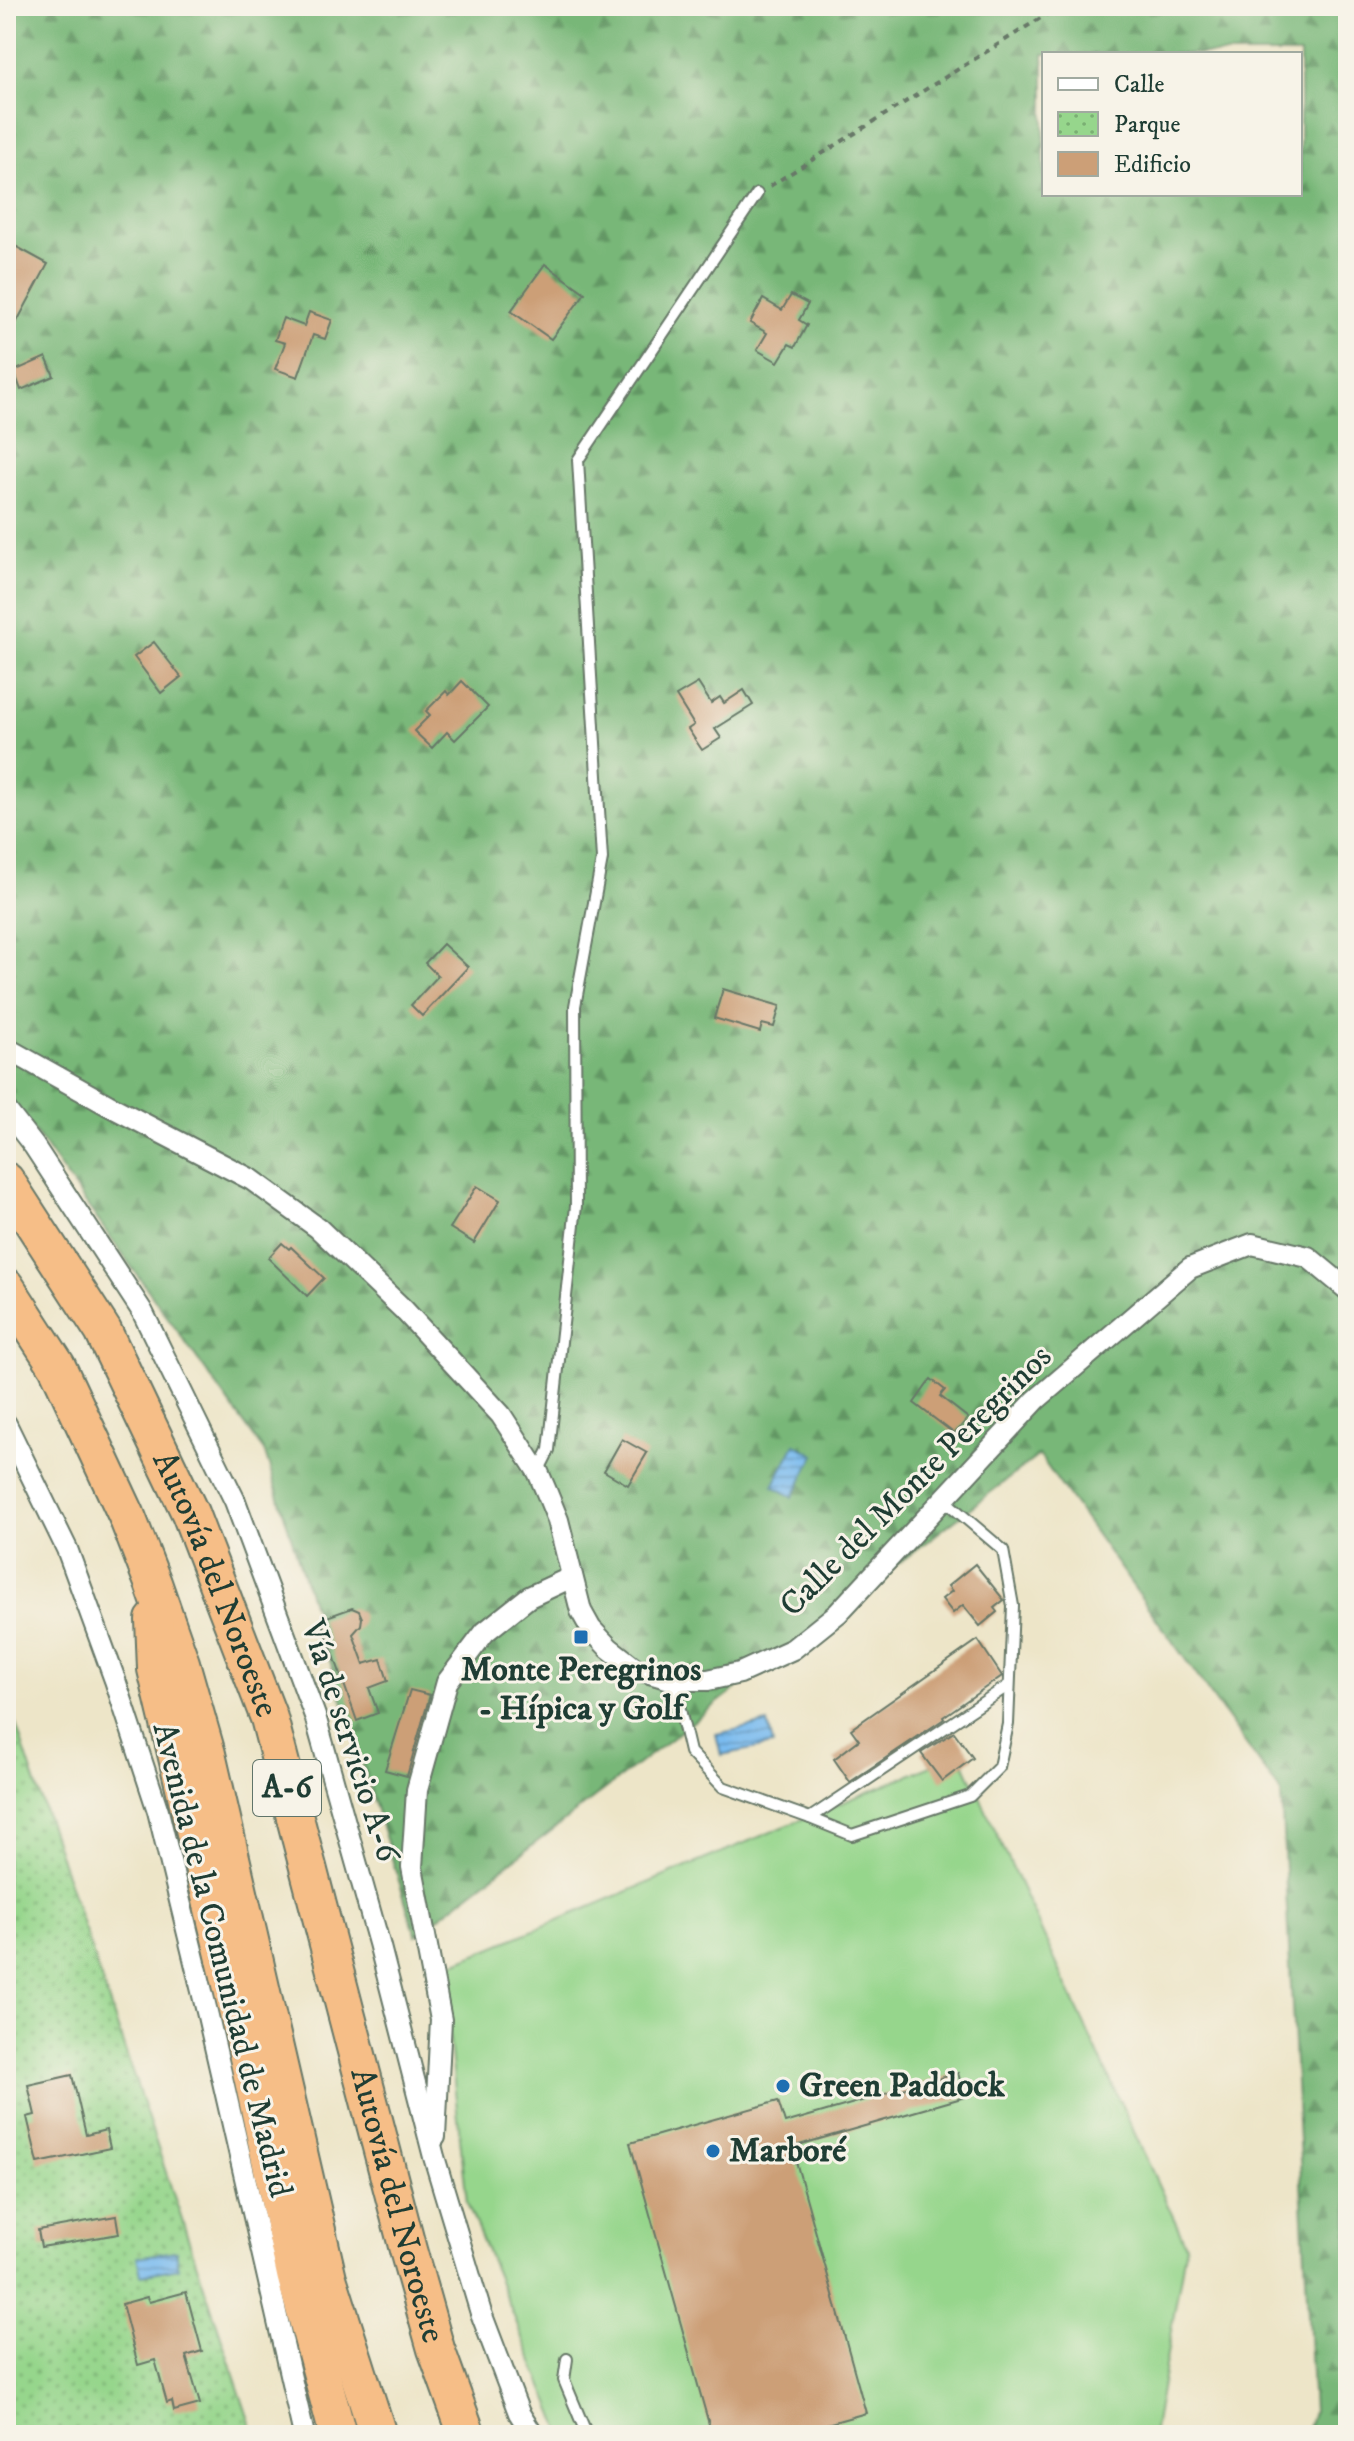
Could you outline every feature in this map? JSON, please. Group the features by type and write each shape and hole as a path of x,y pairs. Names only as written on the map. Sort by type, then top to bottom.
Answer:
{"highway":[{"name":"Autovía del Noroeste","path":"6,1181 103,1331 190,1513 269,1718 408,2250 436,2349 467,2435"},
{"name":"Autovía del Noroeste","path":"6,1287 57,1366 126,1514 181,1663 207,1754 328,2278 378,2435"},
{"path":"153,1583 156,1669 238,2009 295,2274 338,2435"}],"street":[{"name":"Calle del Monte Peregrinos","path":"6,1048 252,1180 318,1228 404,1310 501,1415 538,1472 558,1520 581,1611 591,1629 636,1669 673,1680 708,1680 740,1673 793,1649 838,1613 1036,1400 1190,1268 1252,1244 1308,1257 1348,1290"},
{"name":"Vía de servicio A-6","path":"6,1110 34,1146 142,1311 235,1501 315,1716 379,1943 434,2157 481,2313 519,2413 533,2435"},
{"name":"Avenida de la Comunidad de Madrid","path":"6,1424 67,1549 158,1811 304,2435"},
{"path":"434,2157 441,2020 412,1867 417,1790 447,1682 485,1632 529,1597 572,1577"}],"lane":[{"path":"538,1472 549,1450 576,1206 575,1006 602,859 578,460 757,194"},
{"path":"673,1680 690,1752 723,1787 852,1835 970,1796 999,1767 1008,1724 1013,1606 1003,1550 943,1499"},
{"path":"810,1818 1009,1685"},
{"path":"567,2359 564,2380 587,2435"}],"path":[{"path":"757,194 1060,6"}],"green space":[{"path":"6,6 1348,6 1348,2435 1306,2435 1313,2412 1281,1793 1039,1455 416,1935 265,1453 6,1092"},
{"path":"6,1695 254,2435 6,2435"},
{"name":"Green Paddock","path":"960,1754 1186,2245 1153,2435 563,2435 467,2203 442,1968"}],"water":[{"path":"795,1444 815,1455 793,1497 773,1486"},
{"path":"768,1723 773,1745 721,1755 716,1734"},
{"path":"176,2251 179,2268 141,2275 137,2257"}],"building":[{"path":"6,241 48,264 6,342"},
{"path":"545,264 585,293 551,339 511,311"},
{"path":"791,295 808,304 799,320 807,325 795,347 789,344 778,362 757,350 767,333 750,323 763,299 782,310"},
{"path":"309,312 332,320 325,339 313,335 298,377 275,369 285,343 275,340 283,318 304,326"},
{"path":"46,357 54,376 21,390 14,371"},
{"path":"154,642 181,677 161,693 134,657"},
{"path":"462,681 488,707 455,740 447,732 432,748 414,731 430,715 426,711 446,691 449,695"},
{"path":"698,683 711,703 720,697 724,703 744,690 753,705 715,729 721,738 702,750 688,729 694,725 676,696"},
{"path":"443,944 468,967 422,1016 411,1005 438,976 425,963"},
{"path":"723,989 780,1006 774,1027 762,1024 760,1032 714,1018"},
{"path":"477,1186 500,1200 474,1243 450,1228"},
{"path":"282,1243 289,1249 291,1247 324,1278 307,1296 268,1258"},
{"path":"931,1379 945,1390 940,1396 968,1418 955,1434 914,1403"},
{"path":"622,1439 647,1453 628,1485 604,1471"},
{"path":"975,1564 1004,1600 994,1608 997,1612 980,1626 963,1605 953,1613 942,1599 952,1591 948,1586"},
{"path":"352,1608 359,1611 362,1618 361,1625 353,1634 364,1664 381,1659 388,1681 369,1688 378,1713 357,1721 321,1619"},
{"path":"978,1640 1002,1676 850,1782 834,1759 859,1740 851,1729"},
{"path":"410,1690 430,1695 407,1776 385,1770"},
{"path":"954,1732 973,1758 942,1781 921,1753"},
{"path":"958,2073 965,2097 792,2147 866,2413 788,2435 712,2435 630,2143 778,2101 785,2123"},
{"path":"72,2075 86,2135 106,2130 110,2148 38,2163 27,2117 35,2115 28,2085"},
{"path":"116,2216 119,2234 41,2247 38,2230"},
{"path":"186,2292 202,2351 186,2356 200,2404 174,2411 172,2401 167,2403 155,2360 138,2365 122,2304 147,2297 149,2302"}],"place":[{"name":"Monte Peregrinos - Hípica y Golf","path":"581,1637"},
{"name":"Green Paddock","path":"783,2086"},
{"name":"Marboré","path":"713,2151"}]}
